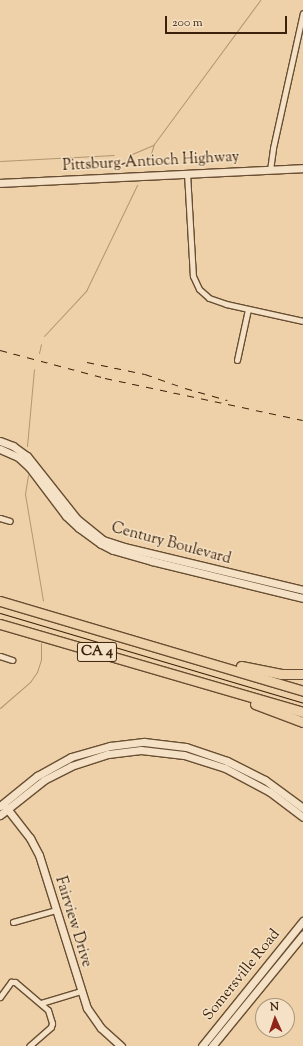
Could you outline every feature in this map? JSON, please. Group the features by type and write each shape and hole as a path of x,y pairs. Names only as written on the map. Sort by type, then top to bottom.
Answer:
{"highway":[{"name":"CA 4","path":"0,601 303,691"},
{"name":"CA 4","path":"0,624 303,712"},
{"path":"181,654 280,674 303,674"},
{"path":"194,680 303,722"}],"main road":[{"name":"Pittsburg-Antioch Highway","path":"0,183 303,168"},
{"name":"Century Boulevard","path":"0,440 13,446 27,456 77,519 103,540 124,547 303,590"},
{"name":"Century Boulevard","path":"0,449 18,457 29,467 66,516 79,528 112,550 303,598"},
{"path":"0,814 11,796 46,770 76,755 110,746 151,743 186,747 227,761 265,780 300,809 303,818"},
{"path":"4,806 44,780 71,766 108,754 141,750 184,755 217,765 300,809"},
{"name":"Fairview Drive","path":"4,806 36,849 87,1008 98,1024 121,1046"},
{"name":"Somersville Road","path":"202,1046 303,921"},
{"name":"Somersville Road","path":"212,1046 303,935"}],"street":[{"path":"270,170 273,148 303,13"},
{"path":"187,173 193,276 199,289 209,298 248,309 303,321"},
{"path":"237,360 248,309"},
{"path":"0,518 10,521"},
{"path":"0,656 12,660"},
{"path":"13,922 56,910"},
{"path":"0,997 11,982 15,982 48,1010 52,1025 29,1046"},
{"path":"41,1004 81,991"}],"waterway":[{"path":"149,160 154,144 260,0"},
{"path":"132,154 153,145"},
{"path":"0,161 114,155"},
{"path":"44,336 86,291 137,185"},
{"path":"39,353 41,344"},
{"path":"27,446 34,369"},
{"path":"28,475 25,494 43,600"},
{"path":"0,708 30,682 37,672 41,660 41,643"}],"tram line":[{"path":"0,613 303,703"}],"railway":[{"path":"0,350 105,378 303,420"},
{"path":"87,362 145,374 185,388 227,400"}]}
